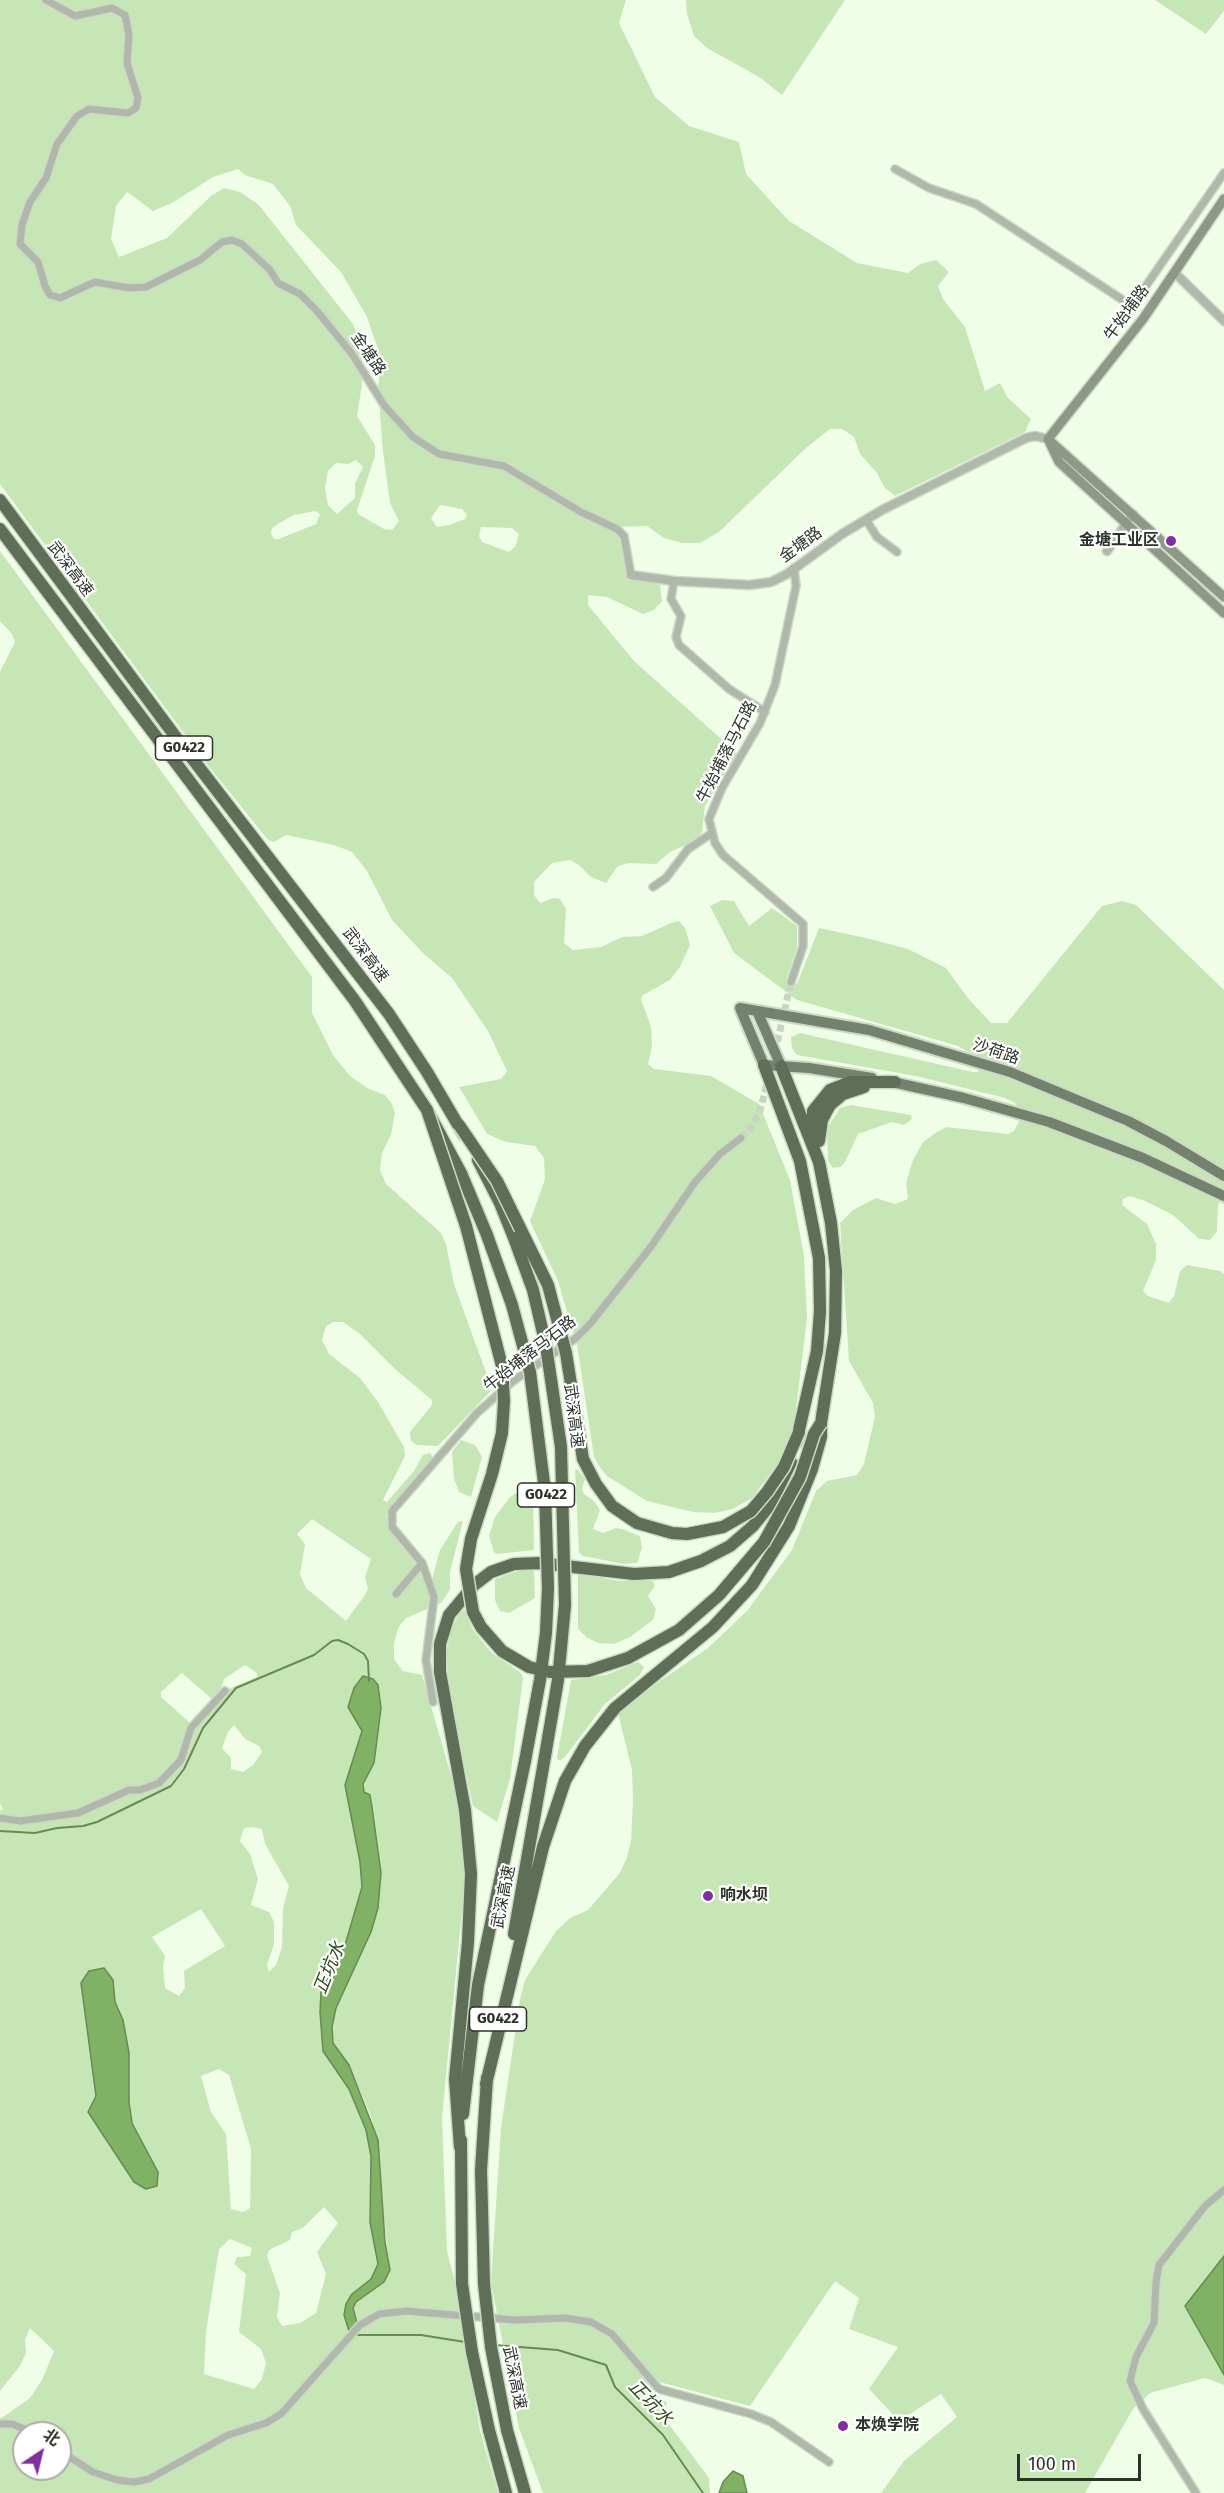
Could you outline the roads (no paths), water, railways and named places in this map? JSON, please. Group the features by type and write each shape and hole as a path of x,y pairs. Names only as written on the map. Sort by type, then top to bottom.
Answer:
{"highway":[{"name":"武深高速","path":"0,500 157,712 373,994 427,1072 459,1125 500,1203 533,1290 546,1346 561,1447 565,1605 558,1680 536,1817 486,2084 481,2170 484,2284 491,2347 507,2430 525,2493"},
{"name":"武深高速","path":"0,529 355,1001 427,1110 461,1173 487,1235 512,1305 530,1372 545,1491 548,1588 546,1633 525,1761 478,1985 460,2148 462,2284 472,2352 506,2493"},
{"path":"460,2148 456,2070 468,1942 471,1874 465,1810 440,1672 440,1644 449,1615 458,1601 482,1578 514,1564 539,1563 634,1574 652,1574 685,1567 720,1552 753,1526 770,1505 787,1471 799,1432 817,1351 819,1258 800,1161 764,1065"},
{"path":"486,2084 543,1846 565,1782 585,1746 615,1708 712,1627 752,1586 777,1547 799,1503 815,1458 821,1437 821,1423 834,1342 837,1302 833,1241 818,1156 781,1066"},
{"path":"818,1156 820,1129 830,1105 856,1089 895,1082"},
{"path":"427,1110 466,1226 502,1366 504,1401 502,1433 492,1474 471,1539 466,1569 473,1612 481,1627 502,1651 529,1667 550,1672 588,1671 628,1658 678,1630 719,1595 759,1549 788,1502 821,1423"},
{"path":"459,1125 497,1181 548,1285 566,1353 583,1459 596,1484 612,1506 637,1523 672,1533 687,1534 723,1527 751,1511 767,1492 784,1467 799,1432"}],"main road":[{"name":"牛始埔路","path":"1048,439 1143,319 1224,199"},
{"path":"1048,439 1224,597"},
{"path":"1048,439 1059,462 1224,613"},
{"name":"沙荷路","path":"764,1065 740,1008 869,1030 1010,1072 1128,1121 1224,1176"},
{"path":"757,1011 781,1066"},
{"path":"764,1065 895,1082 996,1106 1058,1125 1143,1158 1224,1196"}],"street":[{"name":"金塘路","path":"46,0 75,16 112,8 125,15 129,35 127,63 138,98 136,108 129,113 89,109 77,116 57,144 46,178 30,202 22,225 20,244 38,262 50,295 60,298 95,282 129,288 146,287 200,260 222,242 232,240 242,244 270,270 278,283 300,294 317,311 352,354 384,405 413,437 439,454 504,466 591,517 617,529 624,536 631,575 674,581 750,585 771,582 866,520 1026,438 1035,436 1048,439"},
{"path":"895,169 929,188 962,197 976,204 1132,306 1224,173"},
{"path":"1174,272 1224,321"},
{"path":"1107,551 1133,514"},
{"path":"866,520 877,537 897,552"},
{"name":"牛始埔落马石路","path":"712,833 709,819 713,804 750,743 775,685 794,598 797,579 794,568"},
{"path":"674,581 671,599 681,616 676,637 679,645 729,689 755,708 765,712"},
{"path":"653,887 666,878 688,849 712,833 723,855 803,924 803,946 791,982"},
{"name":"牛始埔落马石路","path":"434,1702 426,1660 434,1597 422,1563 392,1527 390,1520 395,1507 477,1413 513,1381 576,1338 590,1324 650,1248 695,1182 720,1154 741,1138"},
{"path":"396,1594 422,1563"},
{"path":"0,1818 20,1821 78,1814 129,1790 140,1790 159,1782 181,1760 191,1728 225,1691"},
{"path":"1196,2493 1143,2409 1130,2381 1136,2357 1154,2323 1159,2265 1205,2206 1224,2190"},
{"path":"72,2459 93,2472 117,2480 134,2482 149,2479 228,2435 266,2423 281,2414 359,2327 379,2314 406,2311 515,2320 566,2318 591,2322 612,2334 659,2389 751,2414 771,2422 829,2462"}],"waterway":[{"name":"正坑水","path":"0,1831 35,1833 83,1826 97,1822 171,1786 184,1769 203,1728 236,1688 314,1655 332,1641 338,1640 348,1644 364,1654 368,1661 369,1681"},
{"name":"正坑水","path":"356,2331 358,2335 421,2335 465,2342"},
{"name":"正坑水","path":"494,2345 558,2350 606,2365 615,2387 663,2435 703,2493"}],"tunnel":[{"path":"775,1052 791,982"},
{"path":"741,1138 759,1114 768,1081"}],"place":[{"name":"金塘工业区","path":"1171,541"},
{"name":"响水坝","path":"708,1896"},
{"name":"本焕学院","path":"843,2426"}]}
